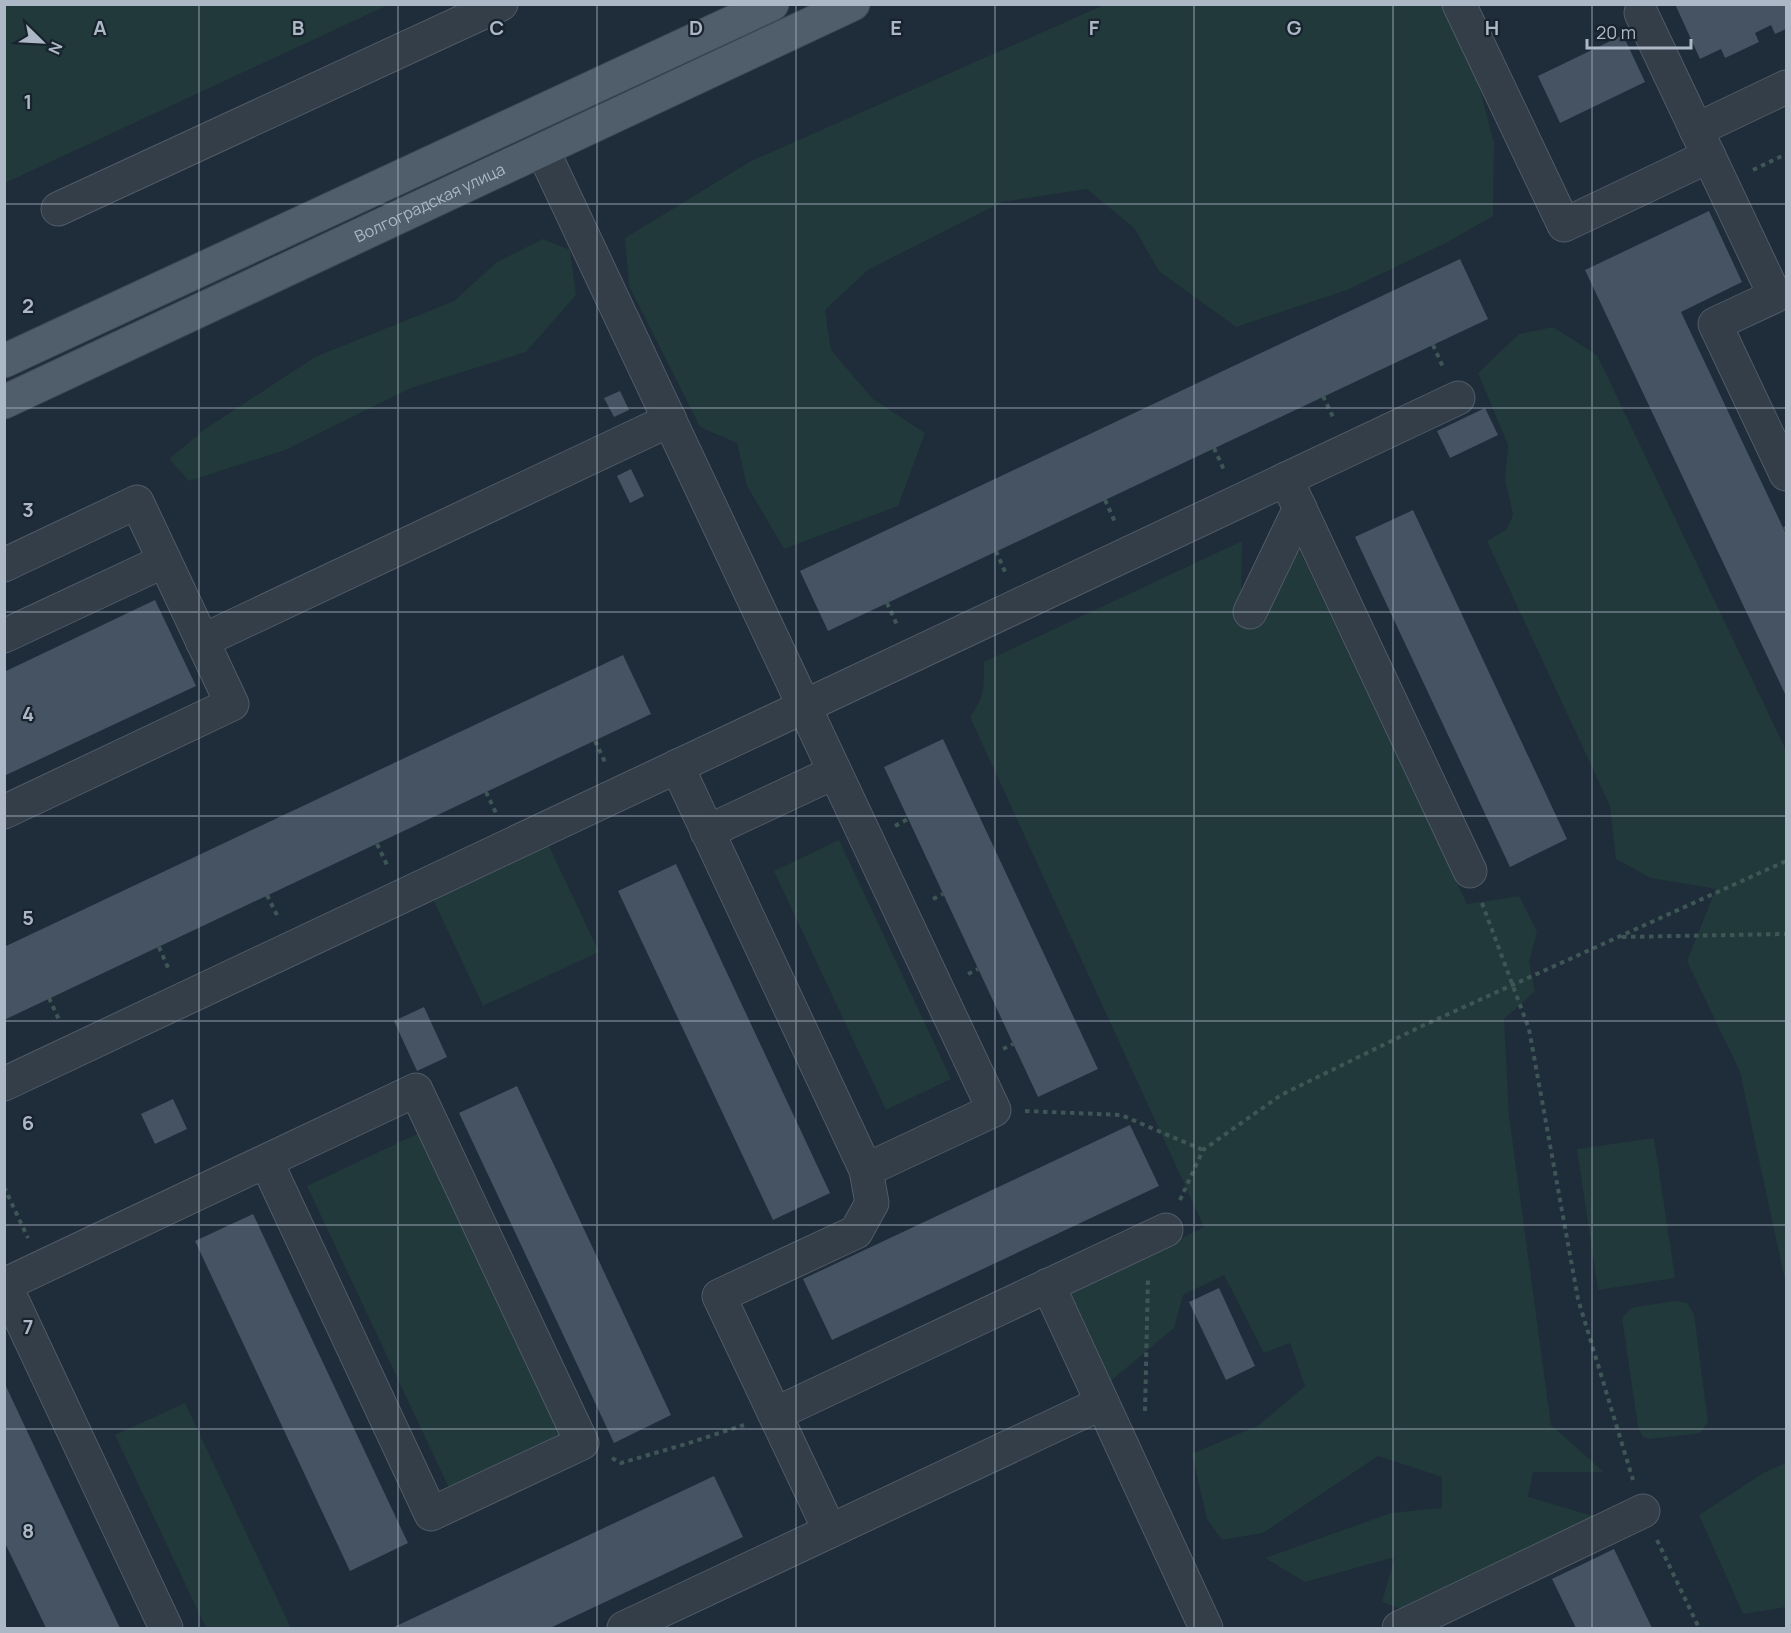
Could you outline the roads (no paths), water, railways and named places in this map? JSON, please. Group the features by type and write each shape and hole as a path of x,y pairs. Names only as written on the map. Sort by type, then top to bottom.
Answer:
{"main road":[{"path":"4,361 772,4"},
{"name":"Волгоградская улица","path":"4,402 853,4"}],"lane":[{"path":"58,209 501,4"},
{"path":"1460,4 1564,225 1703,143 1786,87"},
{"path":"1641,13 1775,296 1715,324 1786,471"},
{"path":"543,151 994,1110 866,1170"},
{"path":"4,1084 1458,398"},
{"path":"202,641 670,420"},
{"path":"1286,479 1470,871"},
{"path":"4,565 137,502 232,704 4,812"},
{"path":"1250,612 1300,508"},
{"path":"4,636 164,561"},
{"path":"677,766 866,1170 872,1203 856,1232 719,1296 830,1531"},
{"path":"707,832 835,771"},
{"path":"166,1629 5,1285 42,1267 416,1090 582,1443 431,1514 266,1161"},
{"path":"775,1414 1157,1234"},
{"path":"1048,1285 1206,1629"},
{"path":"624,1629 1102,1403"},
{"path":"1400,1629 1643,1511"}]}
